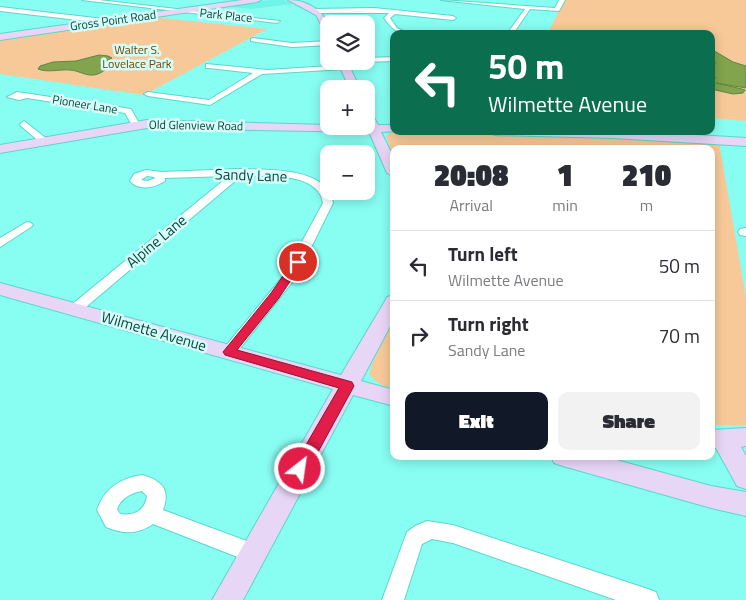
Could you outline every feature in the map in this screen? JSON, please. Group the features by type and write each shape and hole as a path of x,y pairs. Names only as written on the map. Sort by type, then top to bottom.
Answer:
{"main road":[{"name":"Gross Point Road","path":"0,37 231,1 257,0"},
{"path":"292,0 320,16"},
{"name":"Old Glenview Road","path":"0,149 136,125 320,128"},
{"name":"Old Glenview Road","path":"375,129 390,129"},
{"path":"375,131 390,164"},
{"path":"630,135 746,142"},
{"name":"Wilmette Avenue","path":"0,289 390,397"},
{"path":"227,600 390,308"},
{"path":"727,438 746,478"},
{"path":"577,460 711,497 746,504"}],"street":[{"name":"Park Place","path":"84,0 277,20"},
{"path":"444,0 501,2 557,10 562,0"},
{"path":"150,7 167,1"},
{"path":"513,30 529,7"},
{"path":"0,9 104,21"},
{"path":"313,11 356,9 453,18"},
{"path":"394,12 387,18 397,30"},
{"path":"253,40 292,45 320,43"},
{"path":"375,60 390,59"},
{"path":"210,66 259,72 320,66"},
{"path":"148,94 210,103 259,72"},
{"name":"Pioneer Lane","path":"26,95 128,111 136,125"},
{"path":"24,124 44,141"},
{"name":"Alpine Lane","path":"75,309 237,174"},
{"name":"Sandy Lane","path":"160,175 274,174 314,182 325,190 328,203 290,276 229,352"},
{"path":"0,242 27,225"},
{"path":"150,514 252,553"},
{"path":"393,600 414,539 420,532 429,530 453,534 648,600"}],"shaded area":[{"path":"284,0 292,4 252,9 220,6"},
{"path":"715,51 733,62 746,66 746,88 716,83 745,90 743,93 733,94 715,90"},
{"path":"99,55 112,58 101,64 100,66 105,70 95,75 70,70 46,71 38,69 40,66 53,62 76,61"}],"green space":[{"path":"565,0 746,0 746,121 715,118 715,30 549,30"},
{"name":"Walter S. Lovelace Park","path":"151,17 267,29 144,95 0,74 0,39"},
{"path":"390,133 390,135 587,135 719,142 746,297 746,425 715,425 715,145 390,146 386,136"},
{"path":"390,326 390,388 374,380 369,374"}],"route":[{"path":"298,262 275,296 229,352 347,386 300,469"}]}
